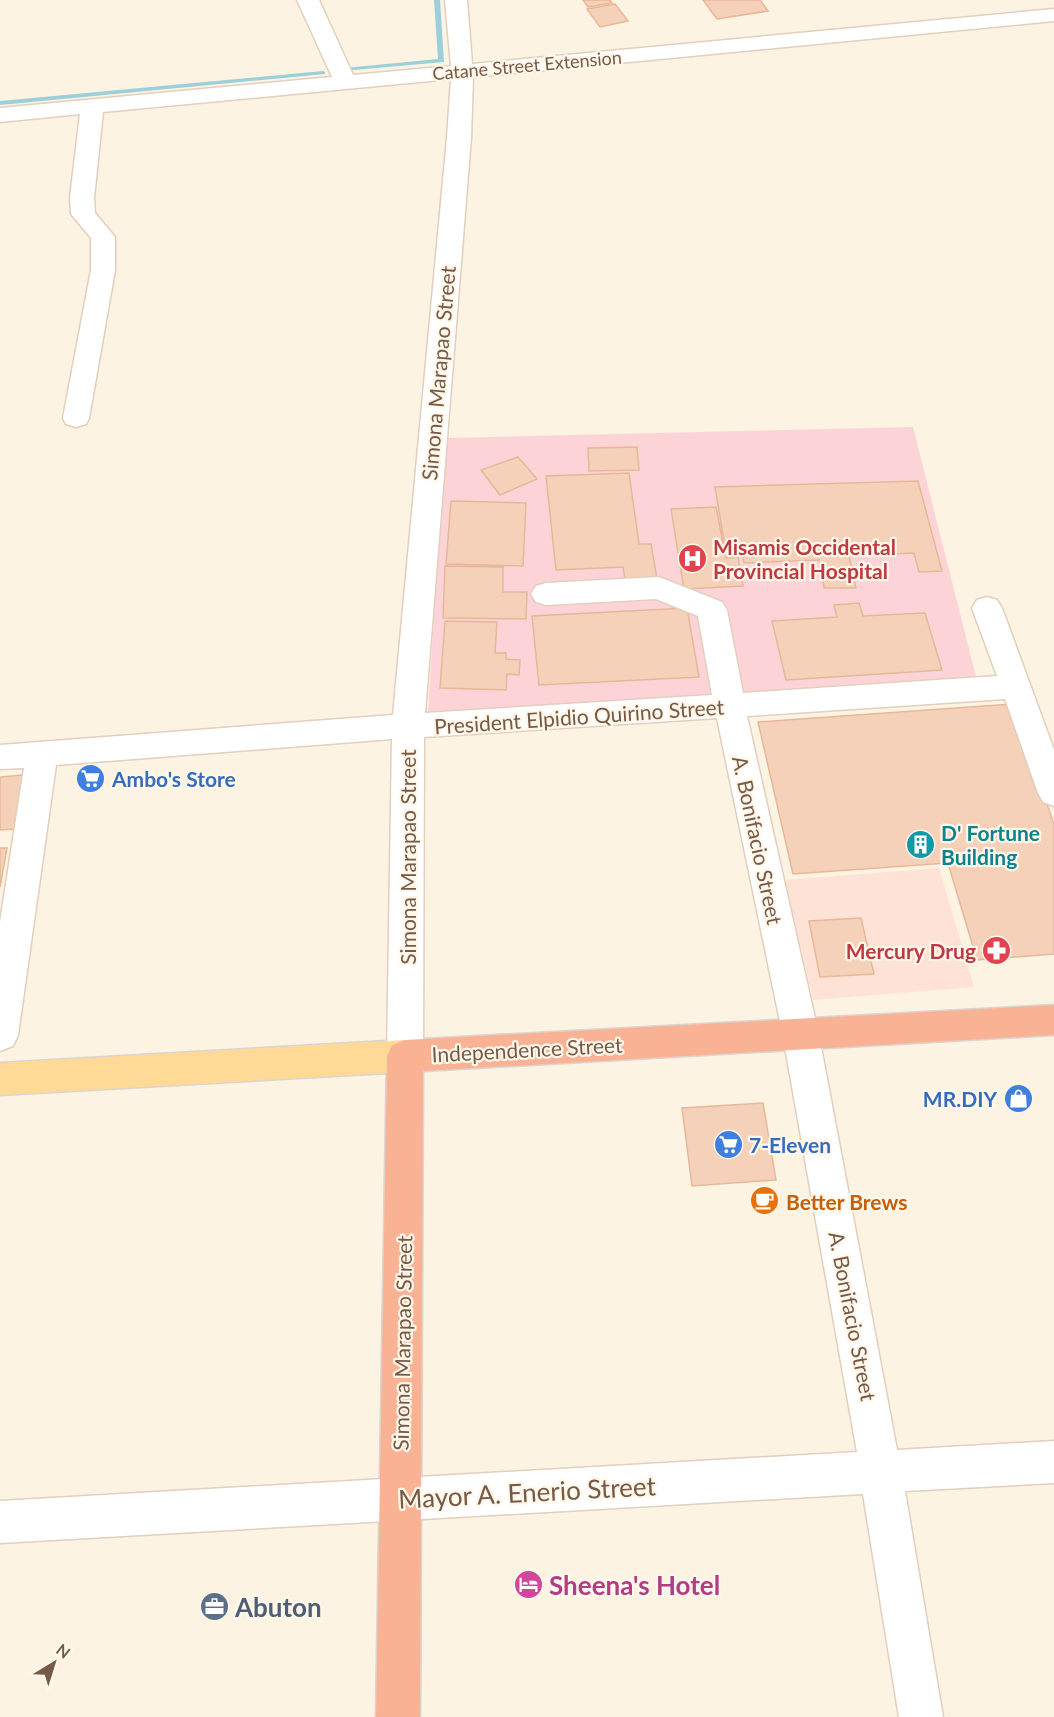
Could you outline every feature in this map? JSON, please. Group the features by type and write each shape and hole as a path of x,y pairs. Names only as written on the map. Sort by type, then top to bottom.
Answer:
{"highway":[{"name":"Independence Street","path":"405,1056 1054,1020"},
{"name":"Simona Marapao Street","path":"398,1717 405,1056"}],"main road":[{"name":"Independence Street","path":"0,1079 405,1056"}],"street":[{"path":"308,0 345,82"},
{"name":"Simona Marapao Street","path":"405,1056 408,726 462,71 456,0"},
{"name":"Catane Street Extension","path":"0,115 1054,15"},
{"path":"76,418 103,270 103,237 83,214 82,198 92,106"},
{"name":"A. Bonifacio Street","path":"546,594 658,588 712,610 728,706 801,1034 882,1472 921,1717"},
{"path":"987,608 1054,793"},
{"name":"President Elpidio Quirino Street","path":"0,757 408,726 1014,687"},
{"path":"0,1035 42,754"},
{"name":"Mayor A. Enerio Street","path":"0,1522 1054,1462"}],"shaded area":[{"name":"Misamis Occidental Provincial Hospital","path":"913,427 976,677 428,713 445,438"},
{"path":"939,868 974,987 813,1000 785,880"}],"building":[{"path":"583,0 610,0 612,3 588,7"},
{"path":"703,0 760,0 768,11 717,19"},
{"path":"615,4 628,21 600,27 587,9"},
{"path":"637,447 639,470 589,471 588,448"},
{"path":"518,457 537,479 500,495 481,470"},
{"path":"629,473 639,544 651,544 657,579 625,580 623,567 556,570 546,476"},
{"path":"918,481 942,571 919,572 914,553 849,556 856,588 824,588 819,560 744,563 742,553 726,553 715,487"},
{"path":"451,501 526,503 523,566 446,564"},
{"path":"716,507 726,558 738,557 743,586 684,589 671,509"},
{"path":"445,566 503,567 503,592 527,592 526,619 443,618"},
{"path":"859,603 863,616 925,613 942,670 786,680 772,621 837,617 834,605"},
{"path":"687,608 699,677 539,685 532,616"},
{"path":"445,621 497,622 495,653 506,653 506,659 520,660 519,675 507,674 506,690 440,688"},
{"name":"D' Fortune Building","path":"1012,704 1054,824 1054,954 977,960 948,863 793,874 758,722"},
{"path":"23,775 17,829 0,830 0,777"},
{"path":"0,848 7,848 0,887"},
{"path":"861,918 874,974 820,977 809,921"},
{"name":"7-Eleven","path":"763,1103 776,1180 692,1186 682,1108"}],"waterway":[{"path":"345,70 442,61 437,0"},
{"path":"0,103 323,73"}],"place":[{"name":"Misamis Occidental Provincial Hospital","path":"692,558"},
{"name":"Ambo's Store","path":"91,778"},
{"name":"D' Fortune Building","path":"920,844"},
{"name":"Mercury Drug","path":"997,950"},
{"name":"MR.DIY","path":"1018,1098"},
{"name":"7-Eleven","path":"728,1144"},
{"name":"Better Brews","path":"765,1201"},
{"name":"Sheena's Hotel","path":"528,1585"},
{"name":"Abuton","path":"214,1607"}]}
